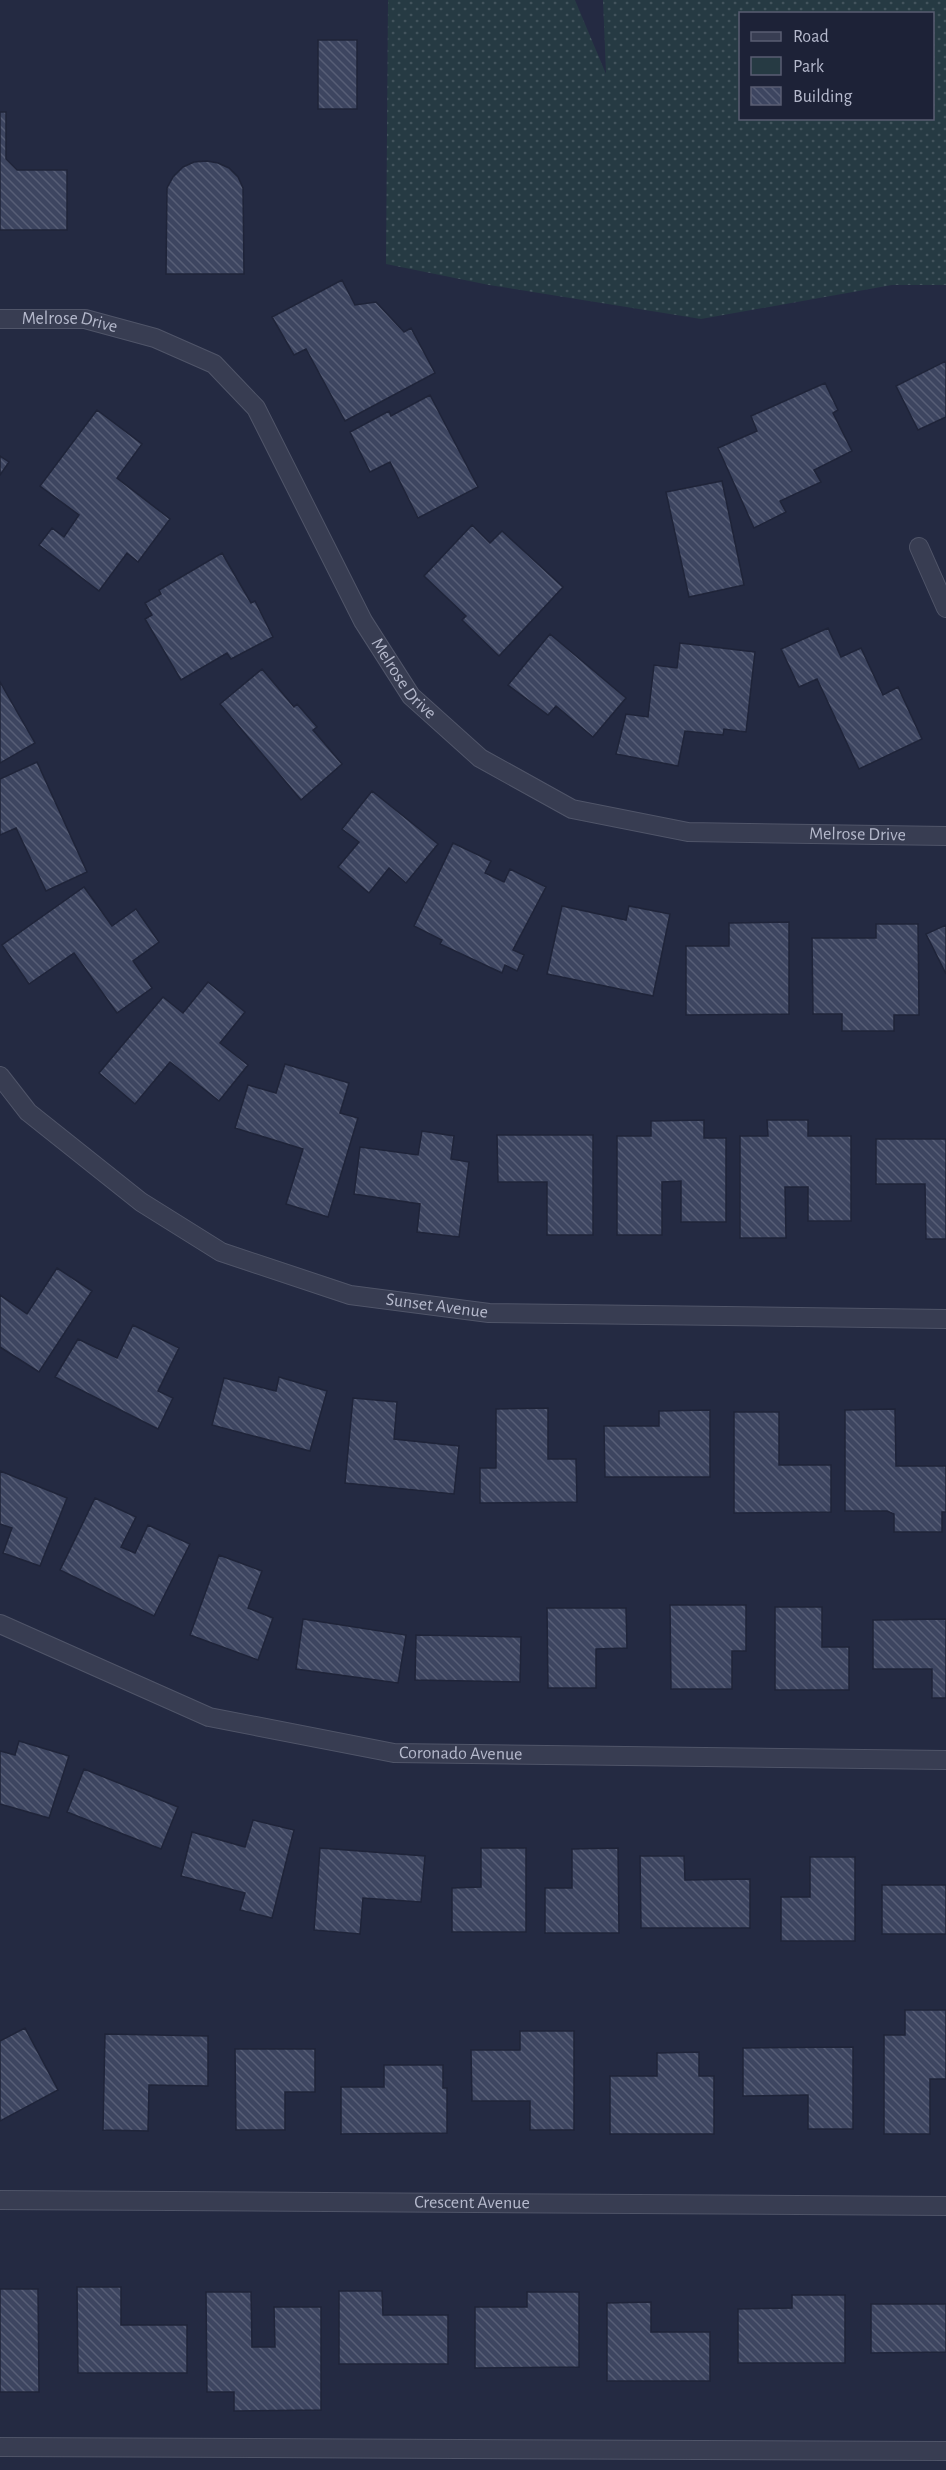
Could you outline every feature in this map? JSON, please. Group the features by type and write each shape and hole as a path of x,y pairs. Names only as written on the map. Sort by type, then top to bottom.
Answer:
{"street":[{"name":"Melrose Drive","path":"0,319 85,319 155,338 214,364 256,408 363,621 411,696 480,758 572,809 688,832 946,836"},
{"path":"919,547 946,608"},
{"name":"Sunset Avenue","path":"0,1076 28,1112 141,1202 221,1252 350,1295 489,1313 946,1319"},
{"name":"Coronado Avenue","path":"0,1624 209,1717 394,1753 946,1760"},
{"name":"Crescent Avenue","path":"0,2200 946,2206"},
{"path":"0,2447 946,2451"}],"green space":[{"path":"388,0 575,0 606,74 603,0 946,0 946,285 892,285 701,319 489,285 386,264"}],"building":[{"path":"318,40 357,40 357,109 318,109"},
{"path":"0,112 6,112 6,159 17,170 67,170 67,230 0,230"},
{"path":"207,161 229,168 238,177 243,188 244,274 166,274 167,188 173,177 183,167 194,162"},
{"path":"342,280 355,305 376,302 404,332 411,328 435,373 345,421 306,349 294,355 272,317"},
{"path":"946,361 946,417 918,430 896,386"},
{"path":"825,383 838,410 833,413 852,451 814,470 821,482 780,501 786,512 754,528 718,448 757,431 751,416"},
{"path":"430,395 478,487 418,518 390,462 370,472 350,432 389,411 391,416"},
{"path":"97,410 142,444 117,478 170,519 138,562 127,553 99,591 39,545 52,528 64,537 79,515 40,486"},
{"path":"0,456 9,462 0,475"},
{"path":"722,481 744,585 689,597 666,492"},
{"path":"472,525 490,543 502,531 563,587 499,656 462,620 466,616 424,576"},
{"path":"222,553 251,603 255,601 273,637 231,659 227,653 181,680 145,619 152,615 145,603 161,594 159,590"},
{"path":"828,628 841,657 861,648 883,695 898,687 922,739 859,769 817,679 799,687 781,649"},
{"path":"550,634 626,698 593,737 556,706 548,715 508,685"},
{"path":"680,643 755,652 746,732 724,729 723,735 685,731 678,766 616,754 626,714 648,717 654,665 677,668"},
{"path":"262,669 294,707 297,704 317,727 313,730 342,764 301,800 220,704"},
{"path":"0,682 35,743 0,763"},
{"path":"37,762 87,872 46,891 16,828 0,835 0,779"},
{"path":"372,791 438,844 406,883 389,868 369,893 338,867 359,842 342,829"},
{"path":"453,843 491,861 485,873 504,882 510,869 546,887 513,950 524,955 517,971 505,965 502,973 440,944 442,940 414,926"},
{"path":"84,887 112,926 136,909 159,942 133,961 152,988 117,1013 74,953 29,984 2,945"},
{"path":"562,906 626,920 629,906 670,914 653,996 547,974"},
{"path":"789,922 789,1014 686,1015 686,946 729,946 729,923"},
{"path":"876,924 918,924 919,1015 894,1015 894,1031 842,1031 842,1014 813,1014 812,938 876,938"},
{"path":"946,925 946,974 926,934"},
{"path":"208,982 245,1012 220,1043 248,1065 219,1101 170,1062 135,1104 99,1073 163,997 183,1013"},
{"path":"285,1064 349,1083 340,1113 358,1118 328,1217 286,1204 303,1149 235,1128 248,1085 276,1093"},
{"path":"704,1120 704,1138 726,1138 726,1222 681,1222 681,1181 662,1182 662,1235 617,1235 617,1136 651,1136 651,1121"},
{"path":"767,1120 808,1120 808,1136 851,1136 851,1221 808,1221 808,1187 785,1187 786,1238 740,1238 740,1136 768,1136"},
{"path":"422,1131 454,1136 451,1159 469,1162 459,1237 417,1232 420,1204 354,1194 360,1147 418,1155"},
{"path":"497,1135 593,1135 593,1235 547,1235 547,1182 498,1182"},
{"path":"876,1139 946,1139 946,1239 926,1239 925,1184 876,1184"},
{"path":"57,1268 92,1291 39,1372 0,1347 0,1295 27,1314"},
{"path":"133,1325 179,1348 158,1391 173,1398 158,1429 55,1377 78,1339 117,1358"},
{"path":"279,1377 327,1391 310,1451 212,1425 224,1378 276,1391"},
{"path":"353,1398 397,1402 394,1439 459,1446 454,1494 345,1483"},
{"path":"548,1408 548,1459 576,1459 577,1502 480,1503 480,1468 496,1468 496,1409"},
{"path":"895,1409 896,1466 946,1466 946,1512 942,1512 942,1532 894,1532 894,1514 887,1511 845,1511 845,1410"},
{"path":"710,1410 710,1477 605,1477 604,1426 659,1426 659,1411"},
{"path":"734,1412 779,1412 779,1465 831,1465 831,1512 734,1513"},
{"path":"0,1471 67,1498 40,1566 3,1553 12,1528 0,1524"},
{"path":"95,1498 136,1517 121,1547 135,1553 148,1525 190,1544 154,1616 60,1570"},
{"path":"219,1555 262,1571 248,1608 273,1618 258,1660 190,1635"},
{"path":"670,1605 746,1605 746,1651 732,1651 732,1689 671,1689"},
{"path":"775,1607 822,1607 822,1647 849,1647 849,1690 775,1690"},
{"path":"547,1608 626,1608 627,1648 596,1649 596,1688 548,1688"},
{"path":"303,1619 406,1635 398,1683 296,1669"},
{"path":"946,1619 946,1698 932,1698 932,1669 873,1669 873,1620"},
{"path":"416,1635 521,1637 520,1682 415,1680"},
{"path":"19,1741 69,1756 49,1818 0,1804 0,1751 15,1755"},
{"path":"84,1769 178,1807 161,1849 67,1812"},
{"path":"253,1820 294,1830 272,1918 240,1910 245,1893 181,1876 192,1832 245,1847"},
{"path":"320,1848 425,1856 421,1902 363,1898 360,1934 314,1930"},
{"path":"481,1848 526,1848 526,1932 452,1932 452,1888 481,1887"},
{"path":"618,1848 619,1933 545,1933 545,1888 572,1888 572,1849"},
{"path":"640,1856 684,1856 685,1880 750,1879 750,1928 641,1928"},
{"path":"810,1857 855,1857 855,1941 781,1941 781,1897 810,1897"},
{"path":"882,1885 946,1885 946,1934 882,1934"},
{"path":"905,2010 946,2010 946,2079 930,2079 930,2134 884,2134 884,2035 905,2035"},
{"path":"25,2028 58,2090 0,2121 0,2041"},
{"path":"520,2031 574,2031 574,2130 530,2130 530,2101 472,2101 471,2050 520,2050"},
{"path":"105,2034 208,2036 208,2086 149,2085 148,2131 103,2130"},
{"path":"853,2047 853,2129 808,2129 808,2095 743,2096 743,2048"},
{"path":"235,2049 315,2049 315,2092 285,2092 285,2130 236,2130"},
{"path":"699,2052 699,2076 714,2076 714,2134 610,2134 610,2076 657,2076 657,2053"},
{"path":"384,2065 443,2065 443,2088 447,2088 447,2133 341,2134 341,2087 384,2087"},
{"path":"77,2287 121,2287 121,2325 187,2325 187,2373 78,2373"},
{"path":"0,2289 38,2289 39,2392 0,2392"},
{"path":"339,2291 382,2291 383,2315 448,2315 448,2364 339,2364"},
{"path":"206,2292 251,2292 252,2347 275,2347 274,2307 321,2307 321,2410 234,2411 234,2392 207,2392"},
{"path":"527,2292 579,2292 579,2367 475,2368 475,2307 527,2307"},
{"path":"792,2295 845,2295 845,2363 738,2363 738,2309 792,2308"},
{"path":"651,2302 651,2332 710,2332 710,2381 607,2381 607,2303"},
{"path":"871,2304 946,2304 946,2352 871,2353"}]}
